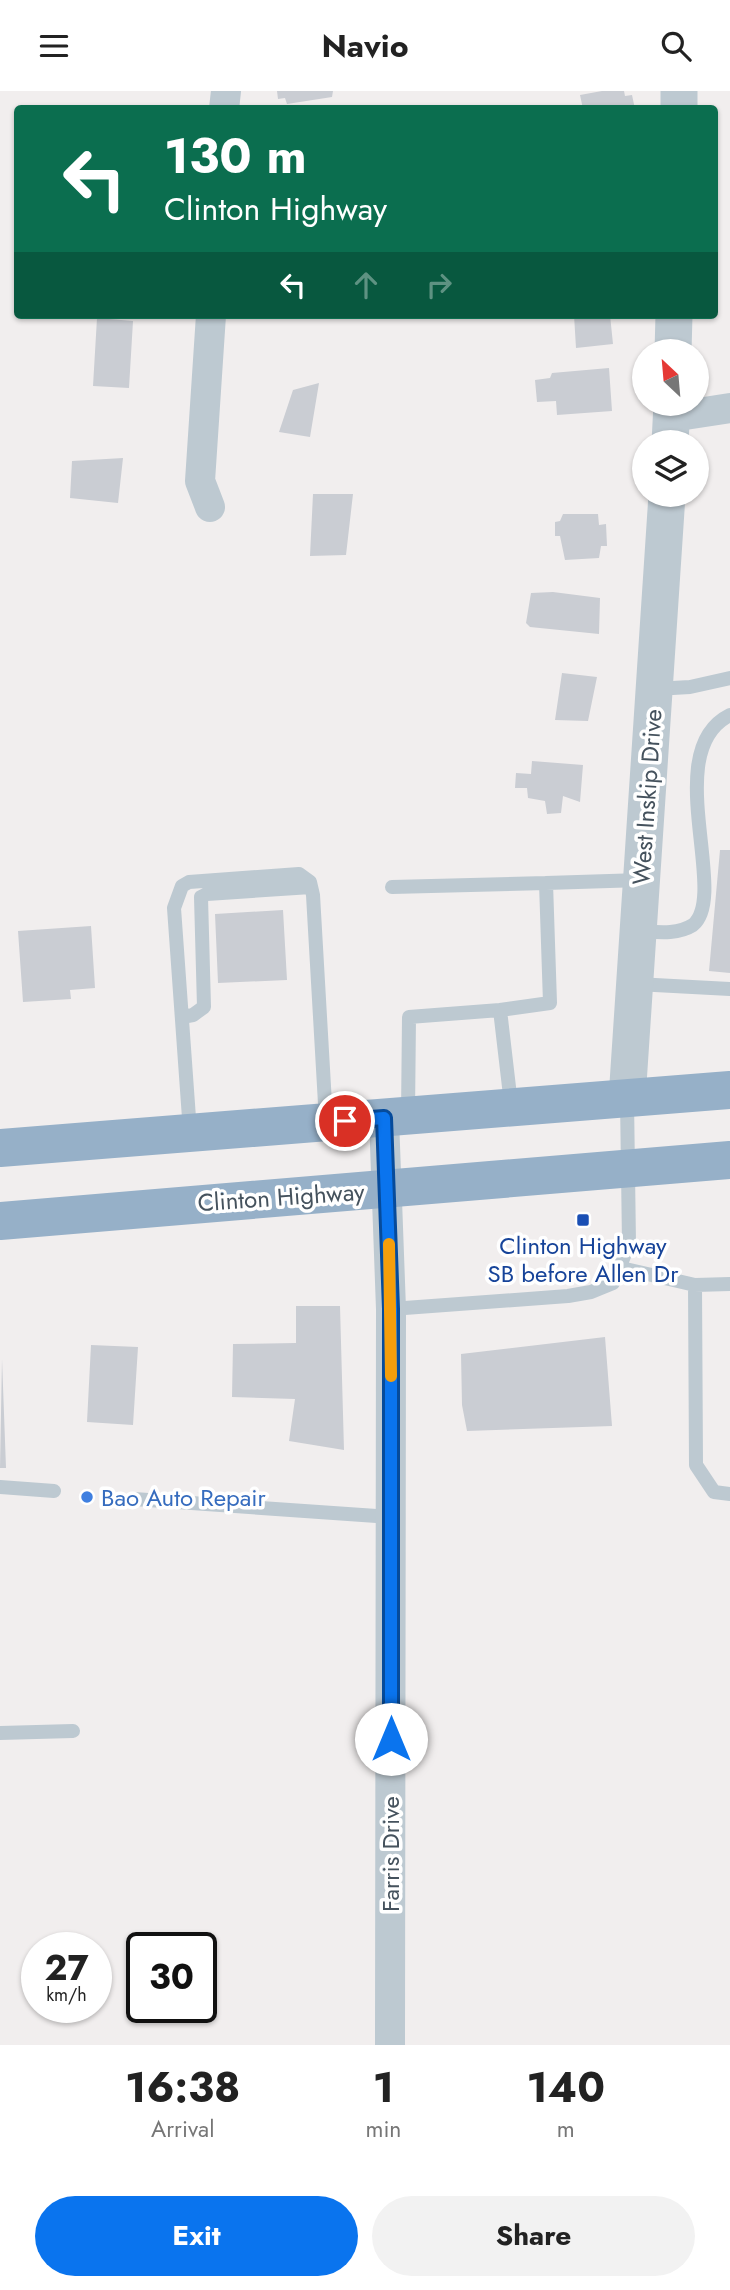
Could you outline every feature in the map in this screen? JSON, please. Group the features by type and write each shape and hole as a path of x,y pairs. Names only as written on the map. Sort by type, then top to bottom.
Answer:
{"highway":[{"path":"0,1147 730,1090"},
{"name":"Clinton Highway","path":"0,1221 730,1160"}],"street":[{"path":"210,507 200,481 211,319"},
{"path":"673,339 674,319"},
{"path":"671,421 730,408"},
{"name":"West Inskip Drive","path":"627,1099 666,507"},
{"name":"Farris Drive","path":"390,2045 391,1309 387,1189 396,1117"}],"lane":[{"path":"654,689 690,687 730,678"},
{"path":"638,931 668,932 684,929 703,916 709,904 710,859 702,802 702,757 713,727 730,715"},
{"path":"190,1133 174,908 182,886 189,882 299,874 311,887 326,1122"},
{"path":"392,887 642,880"},
{"path":"396,1117 409,1017 550,1003 546,883"},
{"path":"181,1017 200,1012 204,1007 201,897 207,894 311,887"},
{"path":"635,984 730,989"},
{"path":"500,1010 511,1108"},
{"path":"391,1309 591,1292 612,1283 621,1268 629,1244 627,1099"},
{"path":"621,1268 695,1285 730,1284"},
{"path":"695,1285 696,1465 714,1492 730,1494"},
{"path":"0,1487 54,1491"},
{"path":"134,1499 391,1517"},
{"path":"0,1733 73,1731"}],"building":[{"path":"277,91 333,91 332,97 287,104 285,98 278,99"},
{"path":"624,91 625,96 632,95 634,105 582,105 580,95"},
{"path":"97,319 133,321 129,388 93,386"},
{"path":"574,319 610,319 613,344 576,348"},
{"path":"609,368 612,411 557,415 556,401 537,402 535,380 550,378 552,373"},
{"path":"319,383 310,437 279,432 293,390"},
{"path":"123,458 118,503 70,498 72,461"},
{"path":"313,494 353,494 346,555 310,556"},
{"path":"563,514 598,514 599,525 606,524 607,546 601,546 599,558 565,560 560,536 555,536 555,522 560,521"},
{"path":"553,592 600,598 599,634 530,627 526,623 531,593"},
{"path":"562,673 597,677 588,721 555,720"},
{"path":"532,761 583,765 580,802 563,796 561,813 547,814 545,801 528,798 527,788 515,788 516,773 531,774"},
{"path":"720,850 730,850 730,973 709,971"},
{"path":"283,910 287,980 218,983 215,914"},
{"path":"91,926 95,988 70,990 71,999 23,1002 18,931"},
{"path":"296,1306 340,1306 344,1450 289,1441 295,1399 232,1397 233,1344 296,1343"},
{"path":"605,1337 612,1426 467,1431 462,1405 461,1354"},
{"path":"91,1345 138,1347 133,1425 87,1422"},
{"path":"2,1359 6,1468 0,1468"}],"slow traffic":[{"path":"389,1244 391,1376"}],"place":[{"name":"Clinton Highway SB before Allen Dr","path":"583,1220"},
{"name":"Bao Auto Repair","path":"87,1497"}],"route":[{"path":"345,1121 384,1118 391,1309 391,1739"}]}
